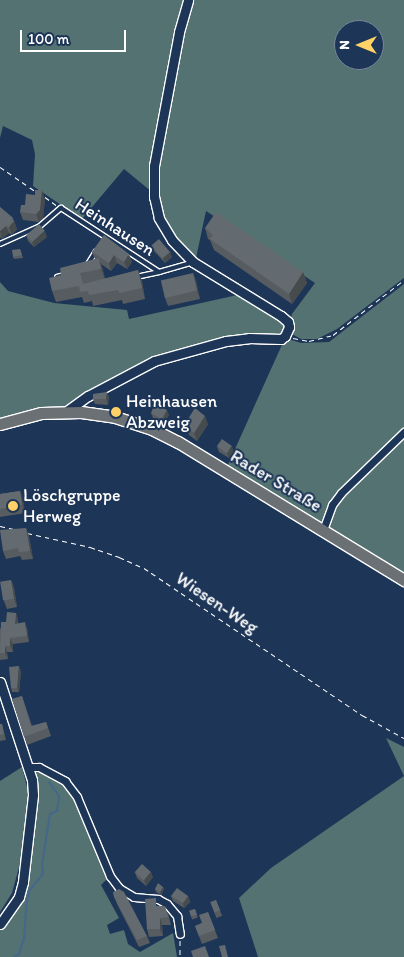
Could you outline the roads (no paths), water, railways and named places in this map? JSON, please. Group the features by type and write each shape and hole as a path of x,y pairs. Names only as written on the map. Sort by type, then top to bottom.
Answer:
{"main road":[{"name":"Rader Straße","path":"0,424 33,415 67,411 104,414 152,429 178,442 404,580"}],"street":[{"path":"67,411 88,396 154,361 226,341 280,339 285,336 289,327 288,322 281,316 193,262 164,228 156,206 153,185 160,128 179,32 188,0"},
{"path":"322,530 332,505 341,493 404,432"},
{"path":"0,682 28,767 32,795 23,882 19,897 0,924"},
{"path":"28,767 39,767 65,781 77,796 110,876 119,888 134,897 158,899 167,904 177,916 180,934"}],"lane":[{"name":"Heinhausen","path":"0,244 40,226 61,208 159,272 193,262"},
{"path":"102,243 106,237"},
{"path":"83,270 97,249"},
{"path":"133,278 159,272"},
{"path":"57,277 70,274"}],"waterway":[{"path":"14,957 19,954 24,939 29,891 43,874 42,865 50,814 57,811 59,796 49,782"}],"place":[{"name":"Heinhausen Abzweig","path":"116,412"},
{"name":"Löschgruppe Herweg","path":"13,506"}]}
